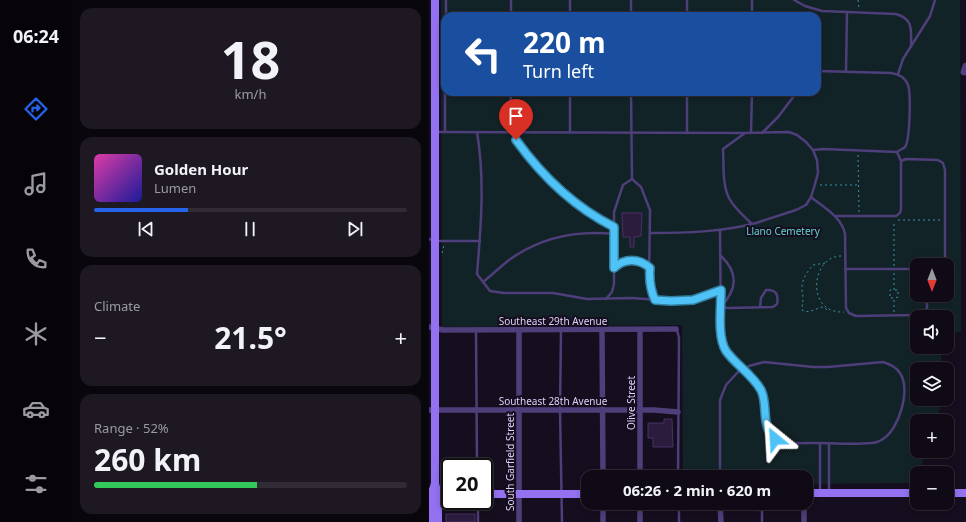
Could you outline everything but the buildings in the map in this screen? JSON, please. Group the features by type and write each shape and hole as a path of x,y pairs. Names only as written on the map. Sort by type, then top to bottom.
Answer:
{"main road":[{"path":"431,522 433,492 431,241 435,132 435,0"},
{"path":"433,492 438,522"},
{"path":"813,493 910,493"},
{"path":"954,493 966,493"},
{"path":"493,494 581,494"}],"street":[{"name":"Southeast 29th Avenue","path":"432,328 443,330 519,331 677,329"},
{"path":"602,330 603,470"},
{"name":"Olive Street","path":"640,330 640,470"},
{"name":"South Garfield Street","path":"519,331 519,522"},
{"name":"Southeast 28th Avenue","path":"432,410 640,410 678,412"},
{"path":"603,510 603,522"},
{"path":"640,510 640,522"},
{"path":"721,510 721,522"},
{"path":"804,510 804,522"}],"lane":[{"path":"446,0 446,12"},
{"path":"511,0 511,12"},
{"path":"570,0 570,12"},
{"path":"631,0 631,12"},
{"path":"687,0 687,12"},
{"path":"752,0 752,12"},
{"path":"794,0 805,6 822,11 896,14 904,16 909,23 911,30 911,47"},
{"path":"898,74 903,59 930,16 935,0"},
{"path":"846,71 847,12"},
{"path":"813,150 823,149 897,152 905,146 909,139 910,92 908,84 904,78 898,74 891,73 821,71"},
{"path":"445,96 445,132"},
{"path":"511,96 511,132 531,160 552,183 574,202 596,218 614,227"},
{"path":"570,96 570,132"},
{"path":"631,96 632,179 641,187 650,210 651,233 649,282 651,292 655,300"},
{"path":"687,96 687,133"},
{"path":"751,96 751,133"},
{"path":"762,133 778,117 794,96"},
{"path":"435,132 789,132 797,135 813,150 817,160 818,173 815,185 811,197 806,204 796,210 752,224 720,230 680,233 651,233"},
{"path":"477,132 483,183 477,274 490,291 504,293 553,293 587,299 632,298 671,301 693,300 721,290"},
{"path":"745,133 723,149 724,181 729,198 752,224"},
{"path":"835,216 896,216 900,213 901,161 897,152"},
{"path":"901,161 906,159 938,160 943,163 945,170 945,258"},
{"path":"606,299 612,292 614,284 614,212 623,185 632,179"},
{"path":"811,197 835,216 844,227 846,308 849,313 856,316 917,315 923,313 927,308 927,302"},
{"path":"720,230 721,338 726,350 744,369 761,390 764,400 766,422 775,439 783,442 819,443 873,443 882,440 890,434 896,425 901,411 904,384 897,369 883,362 828,367 764,362 749,366 744,369 738,372 726,384 720,400 720,470"},
{"path":"483,282 509,260 533,246 554,237 597,232 614,234"},
{"path":"431,241 480,241"},
{"path":"720,255 732,268 734,280 729,299 721,307"},
{"path":"614,268 620,262 632,261 645,264 650,268"},
{"path":"845,269 910,269"},
{"path":"721,307 760,307 773,307 777,304 779,298 776,293 771,290 766,290 761,298 760,307"},
{"path":"677,329 679,338 678,470"},
{"path":"476,330 477,458"},
{"path":"561,330 561,522"},
{"path":"819,443 819,493"},
{"path":"829,443 829,493"},
{"path":"477,522 478,510"},
{"path":"679,510 679,522"},
{"path":"762,510 762,522"}],"path":[{"path":"859,0 859,12"},
{"path":"858,150 859,216"},
{"path":"815,185 858,185"},
{"path":"894,220 945,220"},
{"path":"828,310 823,305 816,292 817,276 830,258 845,256"},
{"path":"826,263 813,265 805,274 802,290 802,310 805,312 810,312 822,307 836,313 848,311"},
{"path":"894,290 898,290 898,297 894,298"}],"green space":[{"name":"Llano Cemetery","path":"441,0 960,0 961,332 954,332 954,310 910,310 910,354 941,354 941,362 910,362 910,406 941,406 938,414 910,414 910,458 924,458 921,466 910,466 910,483 813,484 813,470 683,470 682,325 442,327 441,96 821,96 821,12 441,12"}],"route":[{"path":"516,140 531,160 552,183 596,218 614,227 614,268 620,262 632,261 645,264 650,268 649,282 651,292 655,300 693,300 721,290 721,338 726,350 747,372 761,390 764,400 766,422 775,439"}]}
